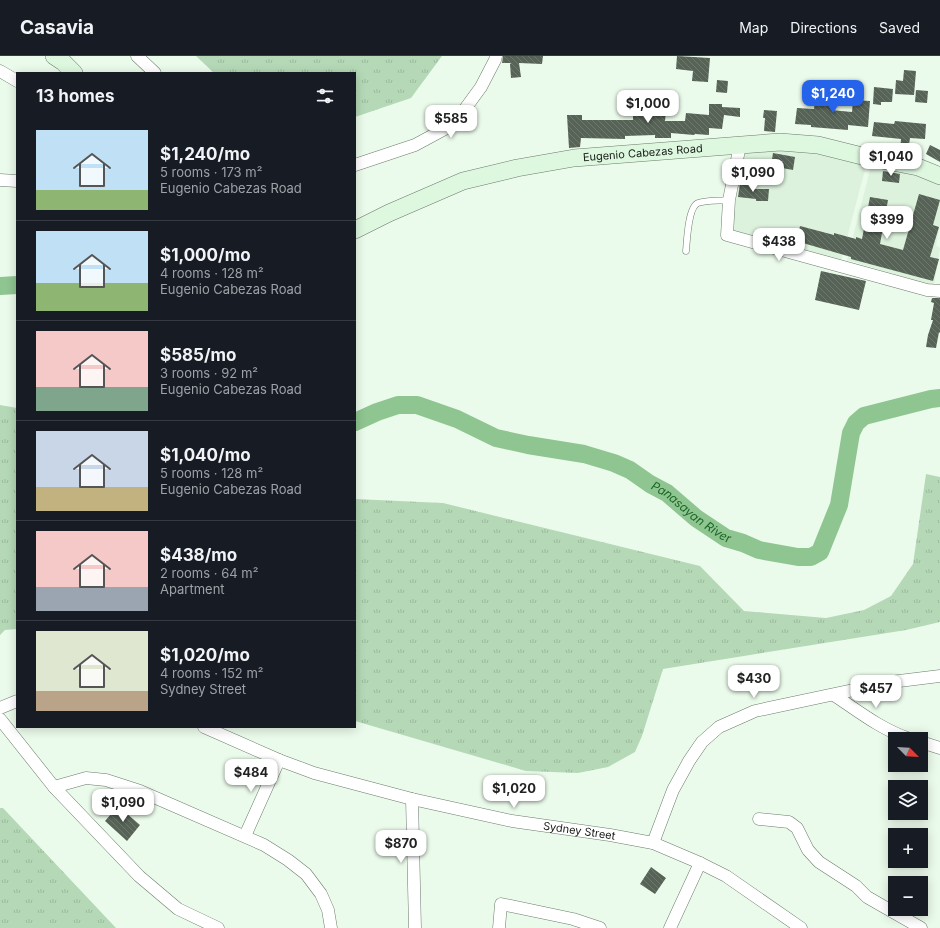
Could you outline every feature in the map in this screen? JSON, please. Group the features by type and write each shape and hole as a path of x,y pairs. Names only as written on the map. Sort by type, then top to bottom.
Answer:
{"street":[{"path":"54,56 63,62 73,72"},
{"path":"137,56 154,72"},
{"path":"356,165 415,145 454,124 481,87 496,56"},
{"path":"0,70 16,80"},
{"name":"Eugenio Cabezas Road","path":"356,230 389,213 463,181 517,168 574,158 641,154 780,142 818,145 866,157 918,167 940,176"},
{"path":"740,145 729,200 727,235 927,290 940,291"},
{"path":"0,180 16,180"},
{"path":"653,843 673,790 689,761 702,742 720,727 755,711 891,682 940,676"},
{"path":"834,695 878,725 892,732"},
{"path":"0,708 16,701"},
{"path":"0,719 54,787 139,876 178,909 218,928"},
{"name":"Sydney Street","path":"206,728 279,760 314,773 412,798 512,821 610,835 653,843 726,876 801,928"},
{"path":"928,744 940,748"},
{"path":"245,836 279,760"},
{"path":"54,787 86,778 106,780 140,791 264,845 288,860 306,874 321,894 328,910 331,928"},
{"path":"412,798 415,928"},
{"path":"759,818 789,822 797,828 808,850 819,862 856,886 867,897 921,928"},
{"path":"670,928 700,863"},
{"path":"499,928 501,904 572,919 600,928"}],"lane":[{"path":"686,251 690,214 697,203 729,200"}],"shaded area":[{"path":"744,148 811,148 867,162 841,261 731,233"},
{"path":"872,162 940,178 940,225 936,245 940,248 934,286 847,260"}],"green space":[{"path":"196,56 442,56 411,98 356,117 356,72 213,72"},
{"path":"0,405 16,408 16,629 5,630 0,635"},
{"path":"926,474 940,477 940,622 906,630 663,669 642,736 635,752 608,767 578,773 526,771 356,721 356,499 443,503 700,566 744,611 826,618 864,610 891,596 913,564"},
{"path":"0,808 3,808 116,928 0,928"}],"building":[{"path":"503,56 543,56 542,64 519,63 521,77 511,78 511,63 502,63"},
{"path":"677,56 710,58 708,82 692,81 693,71 676,69"},
{"path":"904,70 916,71 914,95 895,94 896,80 903,81"},
{"path":"717,80 728,81 727,93 716,92"},
{"path":"874,87 893,89 892,102 881,102 881,105 873,104"},
{"path":"816,89 833,91 831,110 852,112 853,100 870,101 868,127 848,125 848,130 795,124 797,108 814,109"},
{"path":"916,90 928,91 927,103 915,102"},
{"path":"656,92 668,93 665,121 685,121 686,113 709,115 709,104 722,104 722,107 740,108 740,117 724,115 722,129 709,128 709,135 671,133 671,138 655,138 655,135 625,136 625,139 581,138 580,147 569,148 567,115 582,115 582,120 633,120 633,115 654,114"},
{"path":"764,110 777,111 775,132 764,131"},
{"path":"895,121 926,124 925,139 910,138 908,151 900,151 901,139 872,136 874,122 894,124"},
{"path":"930,145 940,150 940,162 926,154"},
{"path":"773,153 795,157 793,170 771,166"},
{"path":"883,171 900,174 899,183 882,181"},
{"path":"740,183 755,184 754,189 769,189 768,201 756,201 756,199 738,197"},
{"path":"919,194 940,200 933,225 939,227 930,257 939,259 933,281 851,259 851,257 796,241 800,226 834,235 834,233 856,239 856,237 862,239 870,197 888,200 880,244 903,250"},
{"path":"821,271 866,281 859,310 815,300"},
{"path":"932,298 940,298 940,333 939,332 936,348 926,347 933,320 931,320 934,303 931,302"},
{"path":"118,806 140,825 127,841 105,821"},
{"path":"651,867 666,878 655,894 640,884"}],"waterway":[{"name":"Panasayan River","path":"0,286 16,285"},
{"name":"Panasayan River","path":"356,422 398,405 417,405 457,419 496,438 584,454 614,463 630,470 650,484 667,493 696,518 726,538 759,550 798,557 811,557 820,552 839,505 851,433 856,423 864,416 940,398"}]}
